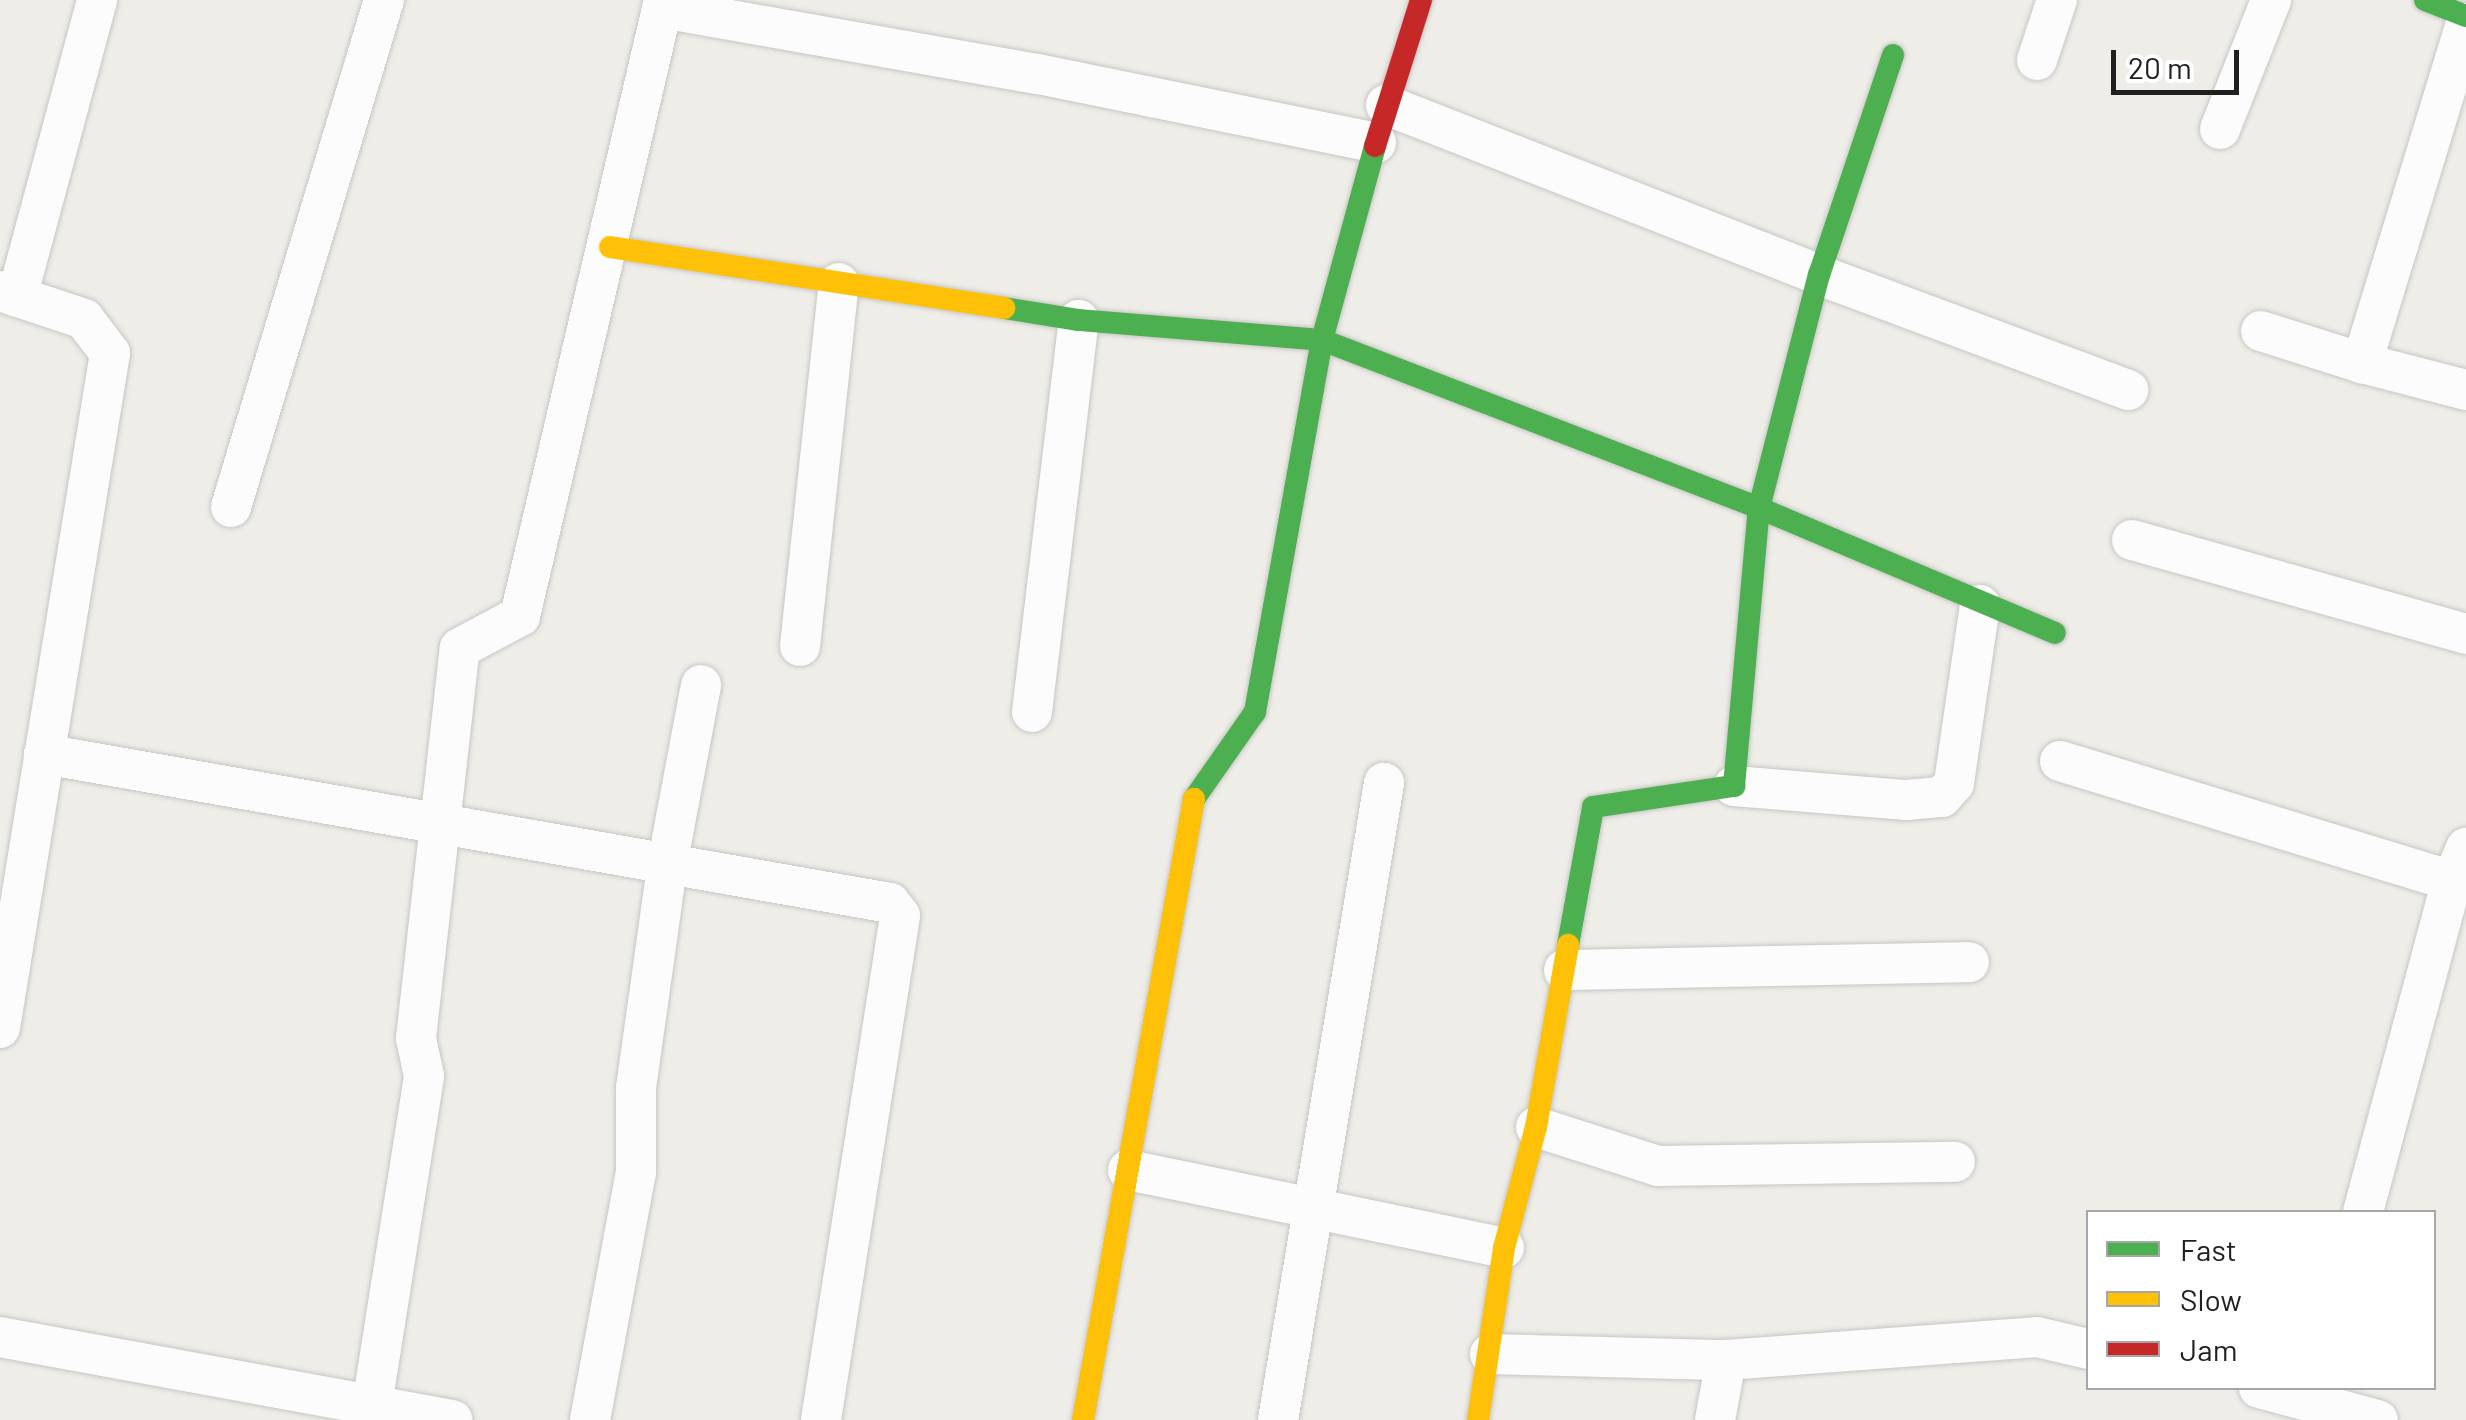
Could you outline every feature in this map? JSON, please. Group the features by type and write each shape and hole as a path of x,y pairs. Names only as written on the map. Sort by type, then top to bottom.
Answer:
{"street":[{"path":"0,1028 110,352 84,319 8,294 96,0"},
{"path":"231,507 384,0"},
{"path":"1083,1420 1192,801 1255,712 1322,340 1381,124 1421,0"},
{"path":"2037,60 2056,0"},
{"path":"2220,129 2271,0"},
{"path":"2362,363 2466,19 2425,0"},
{"path":"372,1406 424,1076 416,1038 460,648 520,616 610,247 663,4 1038,74 1381,124 1819,275 2128,390"},
{"path":"1734,786 1759,508 1819,275 1893,56"},
{"path":"610,247 1079,320 1322,340 1759,508 2055,634"},
{"path":"800,646 839,283"},
{"path":"1032,712 1079,320"},
{"path":"2261,330 2362,363 2466,390"},
{"path":"2132,540 2466,634"},
{"path":"1478,1420 1504,1248 1536,1127 1593,807 1734,786 1906,800 1942,797 1954,783 1980,605"},
{"path":"590,1420 636,1173 636,1088 668,860 701,684"},
{"path":"44,754 668,860 890,903 900,916 821,1420"},
{"path":"2060,761 2459,864 2364,1210"},
{"path":"1278,1420 1310,1208 1384,783"},
{"path":"1564,970 1969,962"},
{"path":"1536,1127 1658,1166 1955,1162"},
{"path":"1128,1170 1504,1248"},
{"path":"0,1337 452,1420"},
{"path":"1490,1354 1726,1360 2037,1337 2086,1349"},
{"path":"1716,1420 1726,1360"},
{"path":"2267,1390 2378,1420"}],"traffic: fast":[{"path":"2425,0 2466,16"},
{"path":"1568,945 1593,807 1734,786 1759,508 1819,275 1893,55"},
{"path":"1194,799 1255,712 1322,340 1375,146"},
{"path":"1004,308 1079,320 1322,340 1759,508 2055,633"}],"traffic: slow":[{"path":"610,247 1004,308"},
{"path":"1083,1420 1194,799"},
{"path":"1478,1420 1504,1248 1536,1127 1568,945"}],"traffic: jam":[{"path":"1375,146 1421,0"}]}
